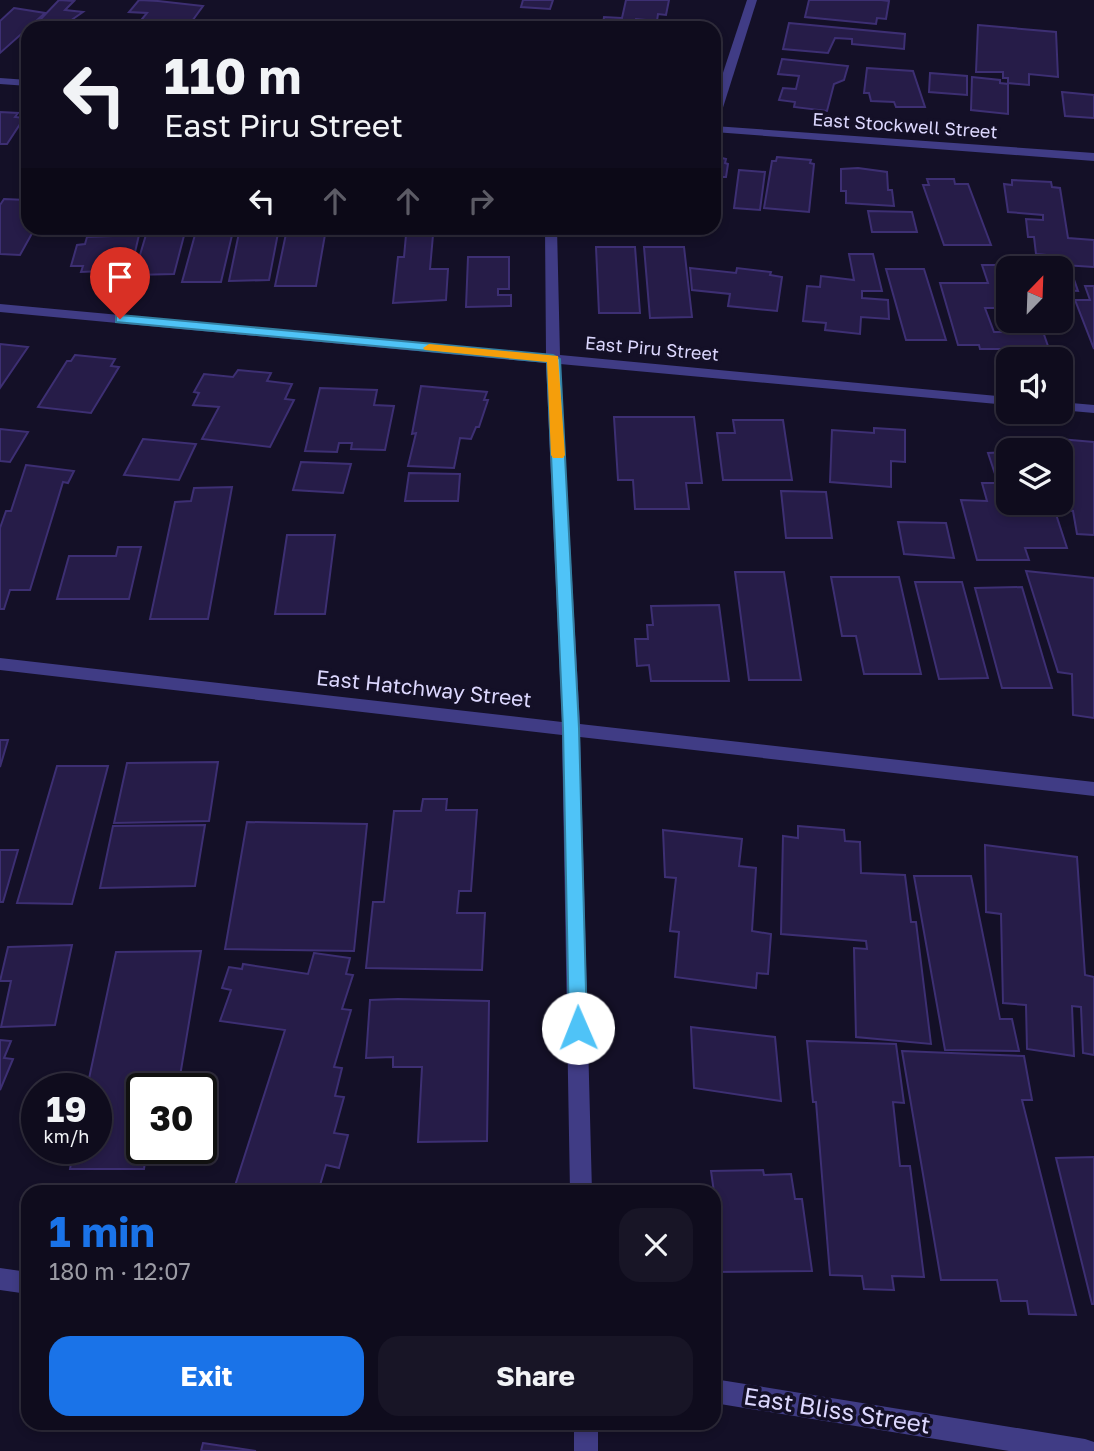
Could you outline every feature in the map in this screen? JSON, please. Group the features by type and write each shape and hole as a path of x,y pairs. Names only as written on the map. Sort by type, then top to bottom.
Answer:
{"street":[{"path":"721,95 752,0"},
{"path":"0,81 21,82"},
{"name":"East Stockwell Street","path":"721,130 1094,158"},
{"path":"551,235 553,359 571,728 581,1185"},
{"name":"East Piru Street","path":"0,308 996,400"},
{"path":"1073,407 1094,409"},
{"name":"East Hatchway Street","path":"0,664 1094,789"},
{"path":"0,1279 21,1282"},
{"name":"East Bliss Street","path":"721,1392 1085,1451"},
{"path":"586,1430 586,1451"}],"building":[{"path":"59,0 74,1 65,10 83,12 70,21 39,21"},
{"path":"139,0 203,6 192,21 140,21 147,13 129,12"},
{"path":"523,0 553,0 550,9 521,7"},
{"path":"626,0 669,0 666,15 658,14 657,21 603,21 604,17 622,18"},
{"path":"809,0 889,1 886,19 877,18 876,24 805,17"},
{"path":"14,8 45,13 36,21 21,21 21,34 0,53 0,21"},
{"path":"789,23 905,34 904,49 852,44 852,39 835,38 828,53 783,49"},
{"path":"978,25 1056,32 1058,77 1029,74 1029,85 1008,83 1008,78 1003,78 1003,72 976,72"},
{"path":"782,59 848,66 844,80 834,84 827,111 794,107 795,102 779,100 783,88 796,89 799,76 778,74"},
{"path":"867,68 913,71 925,107 896,107 894,102 871,101 869,93 864,93"},
{"path":"930,73 967,76 967,95 929,92"},
{"path":"972,77 1000,80 1000,83 1008,84 1008,114 971,110"},
{"path":"1062,92 1094,95 1094,118 1065,116"},
{"path":"0,112 18,113 15,117 21,118 21,123 7,144 0,144"},
{"path":"777,157 811,160 810,163 814,164 809,212 764,208 772,161 776,161"},
{"path":"721,158 726,159 725,163 728,164 726,177 721,177"},
{"path":"858,168 887,172 888,190 892,190 894,206 846,203 846,191 841,191 841,169"},
{"path":"739,170 765,172 760,210 734,208"},
{"path":"927,179 954,179 955,184 968,184 991,245 944,245 923,185 929,185"},
{"path":"1012,180 1051,182 1052,187 1060,188 1068,238 1094,240 1094,267 1073,266 1073,256 1036,254 1034,237 1028,237 1026,219 1043,220 1043,215 1008,212 1004,184 1012,185"},
{"path":"4,199 21,200 21,235 31,235 20,255 0,254 0,205"},
{"path":"868,211 912,212 917,232 872,232"},
{"path":"139,235 132,265 104,266 103,271 81,272 83,266 71,266 77,245 85,244 87,237"},
{"path":"146,235 184,235 174,274 134,275"},
{"path":"195,235 232,235 221,282 182,282"},
{"path":"239,235 278,235 269,280 229,281"},
{"path":"286,235 325,235 316,286 275,286"},
{"path":"406,235 433,235 430,269 448,269 446,300 393,303 398,257 404,257"},
{"path":"596,247 635,247 640,313 599,313"},
{"path":"644,247 684,247 692,317 650,318"},
{"path":"849,254 873,254 882,291 862,291 862,298 888,300 889,319 861,317 860,334 825,330 826,323 803,321 807,286 820,287 821,276 854,280"},
{"path":"468,257 509,257 509,289 498,289 498,295 511,295 511,306 466,307"},
{"path":"982,265 996,265 996,308 985,308 994,332 1043,333 1048,347 980,349 979,345 958,345 940,283 988,283"},
{"path":"690,268 736,273 737,268 771,272 770,275 782,277 777,311 728,306 730,294 692,290"},
{"path":"886,269 924,269 946,340 906,340"},
{"path":"1073,277 1078,291 1073,291"},
{"path":"1085,286 1094,286 1094,349 1075,300 1090,300"},
{"path":"0,344 28,347 0,388"},
{"path":"75,355 115,359 111,366 119,367 91,413 38,407 67,361 71,361"},
{"path":"238,370 271,373 267,381 292,384 285,399 294,400 270,447 202,439 219,407 193,405 199,393 194,392 204,374 233,377"},
{"path":"421,386 487,392 484,400 488,400 479,427 476,427 471,439 460,438 454,468 408,466 416,433 412,434"},
{"path":"320,388 377,390 374,405 394,406 385,450 351,449 352,443 339,443 337,452 305,451"},
{"path":"614,417 694,417 702,483 686,483 689,509 635,509 633,480 618,480"},
{"path":"733,420 783,420 792,480 723,480 717,433 735,433"},
{"path":"874,428 905,430 905,462 891,461 891,487 830,482 832,430 874,433"},
{"path":"0,429 28,432 10,462 0,461"},
{"path":"143,439 196,444 179,480 124,475"},
{"path":"1073,440 1094,442 1094,535 1077,534 1073,511"},
{"path":"988,453 996,453 996,477"},
{"path":"301,462 351,464 343,493 293,490"},
{"path":"26,465 74,471 68,483 63,482 30,590 10,590 4,609 0,609 0,528 6,511 11,511"},
{"path":"409,473 460,474 458,501 405,501"},
{"path":"982,483 996,483 996,515 1056,515 1067,548 1025,548 1029,560 977,560 961,500 987,501"},
{"path":"232,487 208,619 150,619 175,502 191,501 194,488"},
{"path":"781,491 826,492 832,538 786,538"},
{"path":"898,522 946,523 954,558 904,554"},
{"path":"287,535 335,535 325,614 275,614"},
{"path":"118,547 141,547 129,599 57,599 69,556 116,556"},
{"path":"1026,571 1094,578 1094,718 1073,715 1072,674 1058,672"},
{"path":"735,572 784,572 801,680 749,680"},
{"path":"831,577 899,577 921,674 864,674 856,636 842,636"},
{"path":"915,582 962,582 988,678 939,679"},
{"path":"1022,587 1052,688 1002,688 975,588"},
{"path":"719,605 729,681 651,681 649,665 637,666 635,639 648,639 647,625 653,625 651,606"},
{"path":"0,740 8,740 0,767"},
{"path":"218,762 209,821 114,823 127,763"},
{"path":"57,766 108,766 72,904 17,903"},
{"path":"423,799 447,799 446,810 477,810 471,891 459,891 457,913 485,913 482,970 366,968 373,902 384,902 394,811 421,811"},
{"path":"247,822 367,824 354,951 225,949"},
{"path":"205,825 195,886 100,888 113,826"},
{"path":"798,826 844,830 845,841 860,842 861,873 905,875 911,922 916,922 931,1044 856,1037 854,948 867,949 866,941 781,934 783,836 798,838"},
{"path":"663,830 742,839 739,866 756,868 752,931 771,934 768,974 757,973 756,988 675,977 679,932 670,931 676,878 665,877"},
{"path":"985,845 1077,857 1085,975 1094,977 1094,1055 1083,1053 1081,1007 1072,1006 1074,1056 1027,1049 1026,1005 1003,1003 1001,914 986,912"},
{"path":"0,850 18,850 3,902 0,902"},
{"path":"914,876 971,876 1000,1019 1012,1019 1019,1051 945,1050"},
{"path":"72,945 55,1025 1,1027 11,981 0,981 8,947"},
{"path":"201,951 181,1073 126,1073 126,1164 145,1164 144,1169 70,1169 71,1164 112,1164 112,1073 90,1073 116,952"},
{"path":"314,953 350,958 346,974 353,975 342,1009 351,1010 334,1067 342,1068 335,1096 344,1097 334,1133 348,1135 339,1168 326,1165 320,1185 235,1185 285,1030 220,1021 231,990 222,988 229,967 242,969 243,964 308,974"},
{"path":"370,1000 489,1001 487,1141 418,1142 422,1067 393,1067 393,1057 366,1058"},
{"path":"691,1027 775,1037 781,1101 694,1088"},
{"path":"0,1040 11,1041 4,1058 13,1059 0,1090"},
{"path":"807,1041 896,1044 904,1103 893,1102 900,1166 910,1166 924,1277 892,1276 894,1290 864,1289 862,1276 830,1275 816,1102 813,1102"},
{"path":"902,1051 1024,1056 1032,1100 1022,1100 1076,1315 1029,1314 1027,1301 1001,1301 997,1280 941,1280"},
{"path":"1094,1157 1094,1304 1092,1304 1056,1158"},
{"path":"763,1170 764,1175 791,1174 795,1199 802,1199 812,1271 721,1272 721,1185 713,1185 711,1171"},
{"path":"203,1443 256,1451 201,1451"}],"slow traffic":[{"path":"429,348 553,359 558,455"}],"route":[{"path":"120,319 553,359 571,728 578,1028"}]}
